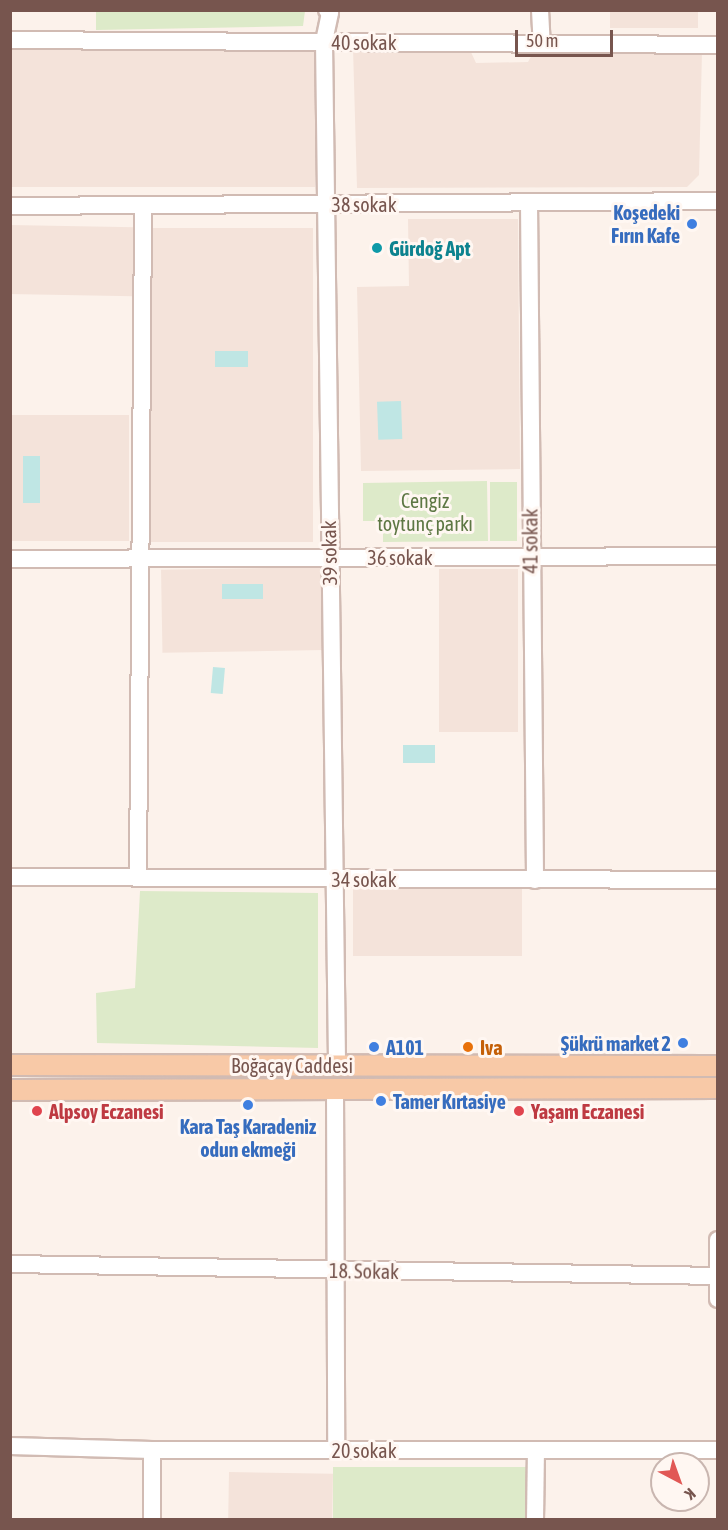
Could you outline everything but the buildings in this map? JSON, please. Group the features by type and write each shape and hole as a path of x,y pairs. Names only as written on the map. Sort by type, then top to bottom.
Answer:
{"main road":[{"name":"Boğaçay Caddesi","path":"10,1065 717,1066"},
{"name":"Boğaçay Caddesi","path":"10,1090 717,1088"}],"street":[{"name":"39 sokak","path":"327,10 330,13 324,41 337,1065"},
{"path":"540,10 542,43"},
{"name":"40 sokak","path":"10,40 717,45"},
{"name":"38 sokak","path":"10,206 717,201"},
{"name":"41 sokak","path":"530,202 530,556 535,880"},
{"path":"138,878 143,205"},
{"name":"36 sokak","path":"10,559 717,556"},
{"name":"34 sokak","path":"10,877 717,880"},
{"path":"335,1088 336,1449"},
{"path":"717,1239 717,1299"},
{"name":"18. Sokak","path":"10,1264 717,1276"},
{"name":"20 sokak","path":"10,1446 152,1450 717,1450"},
{"path":"152,1450 152,1520"},
{"path":"536,1450 536,1520"}],"shaded area":[{"path":"610,11 698,11 698,28 610,28"},
{"path":"353,48 470,50 476,63 528,62 535,49 702,52 699,175 687,187 357,188"},
{"path":"10,49 315,49 315,187 10,187"},
{"path":"408,219 518,219 520,469 361,471 357,287 409,286"},
{"path":"10,225 135,227 134,296 10,294"},
{"path":"149,228 313,228 313,542 149,542"},
{"path":"10,415 129,415 129,541 10,541"},
{"path":"322,567 323,650 162,653 161,570"},
{"path":"439,569 518,569 518,732 439,732"},
{"path":"353,888 522,888 522,956 353,956"},
{"path":"229,1472 333,1474 332,1520 228,1519"}],"green space":[{"path":"96,10 305,11 303,26 96,30"},
{"name":"Cengiz toytunç parkı","path":"487,481 488,541 383,542 383,521 363,521 363,483"},
{"path":"490,482 517,482 517,541 490,541"},
{"path":"140,891 318,893 318,1048 97,1043 96,993 135,988"},
{"path":"333,1467 528,1467 528,1519 333,1519"}],"water":[{"path":"215,351 248,351 248,367 215,367"},
{"path":"401,401 402,439 378,440 377,402"},
{"path":"23,456 40,456 40,503 23,503"},
{"path":"222,584 263,584 263,599 222,599"},
{"path":"213,667 225,668 223,694 211,693"},
{"path":"403,745 435,745 435,763 403,763"}],"place":[{"name":"Koşedeki Fırın Kafe","path":"692,224"},
{"name":"Gürdoğ Apt","path":"377,248"},
{"name":"Şükrü market 2","path":"683,1043"},
{"name":"A101","path":"374,1047"},
{"name":"Iva","path":"468,1047"},
{"name":"Tamer Kırtasiye","path":"381,1101"},
{"name":"Kara Taş Karadeniz odun ekmeği","path":"248,1105"},
{"name":"Alpsoy Eczanesi","path":"37,1111"},
{"name":"Yaşam Eczanesi","path":"519,1111"}]}
